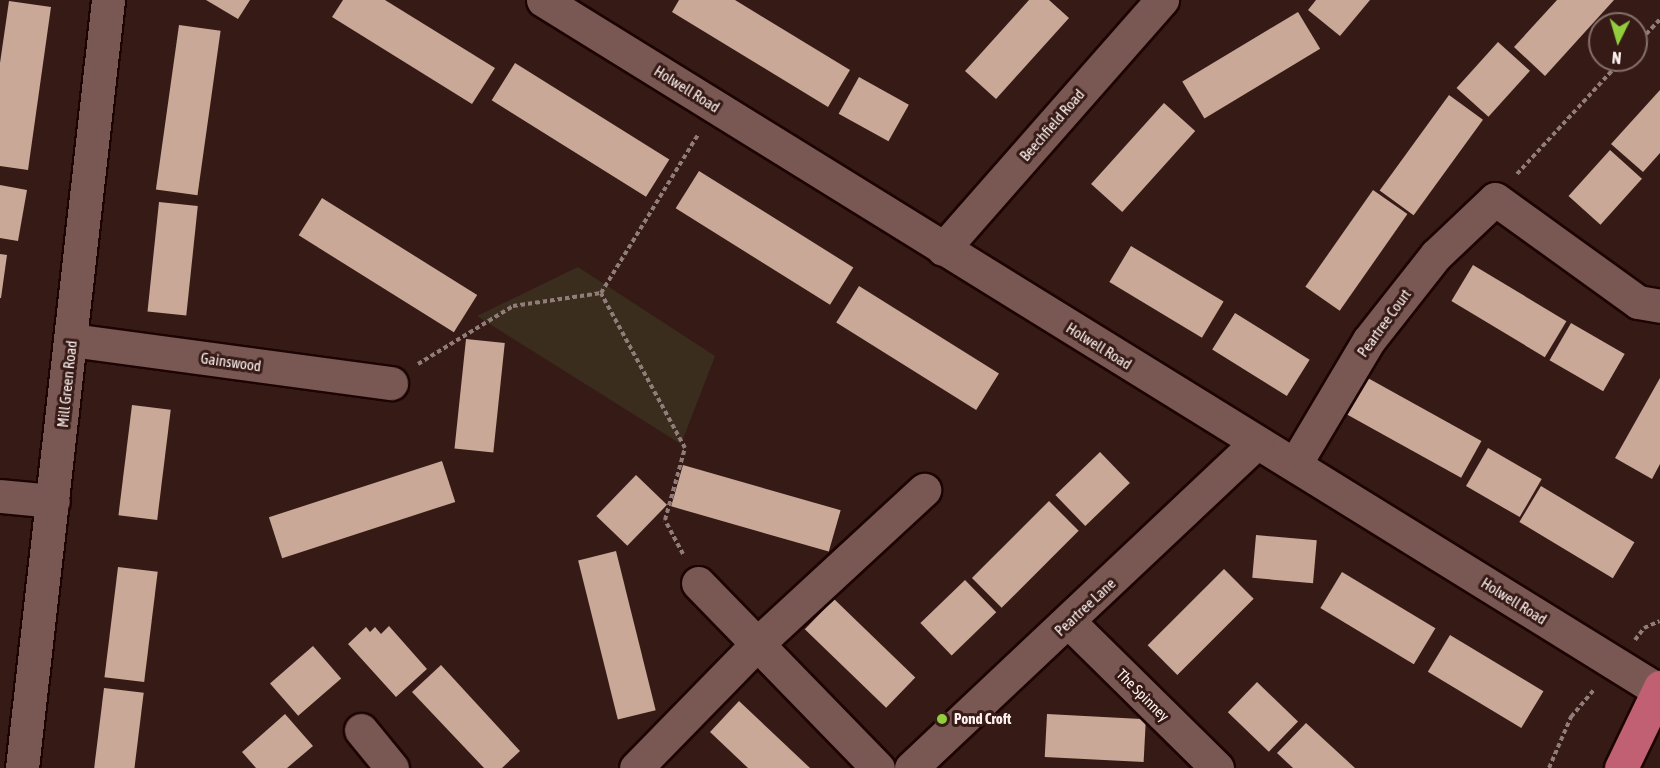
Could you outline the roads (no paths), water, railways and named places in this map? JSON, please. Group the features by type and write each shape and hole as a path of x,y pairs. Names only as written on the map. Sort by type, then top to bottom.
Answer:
{"main road":[{"path":"1621,768 1659,688"}],"street":[{"name":"Mill Green Road","path":"22,768 72,340 108,0"},
{"name":"Holwell Road","path":"543,0 1256,443 1659,688"},
{"name":"Beechfield Road","path":"942,249 1162,0"},
{"name":"Peartree Court","path":"1294,464 1368,340 1436,255 1495,199 1638,302 1660,306"},
{"name":"Gainswood","path":"72,340 391,383"},
{"name":"Peartree Lane","path":"911,768 1069,622 1256,443"},
{"path":"636,768 756,645 924,490"},
{"path":"0,496 53,501"},
{"path":"698,583 878,768"},
{"name":"The Spinney","path":"1069,622 1217,768"},
{"path":"361,730 383,765"}],"place":[{"name":"Pond Croft","path":"942,719"}]}
